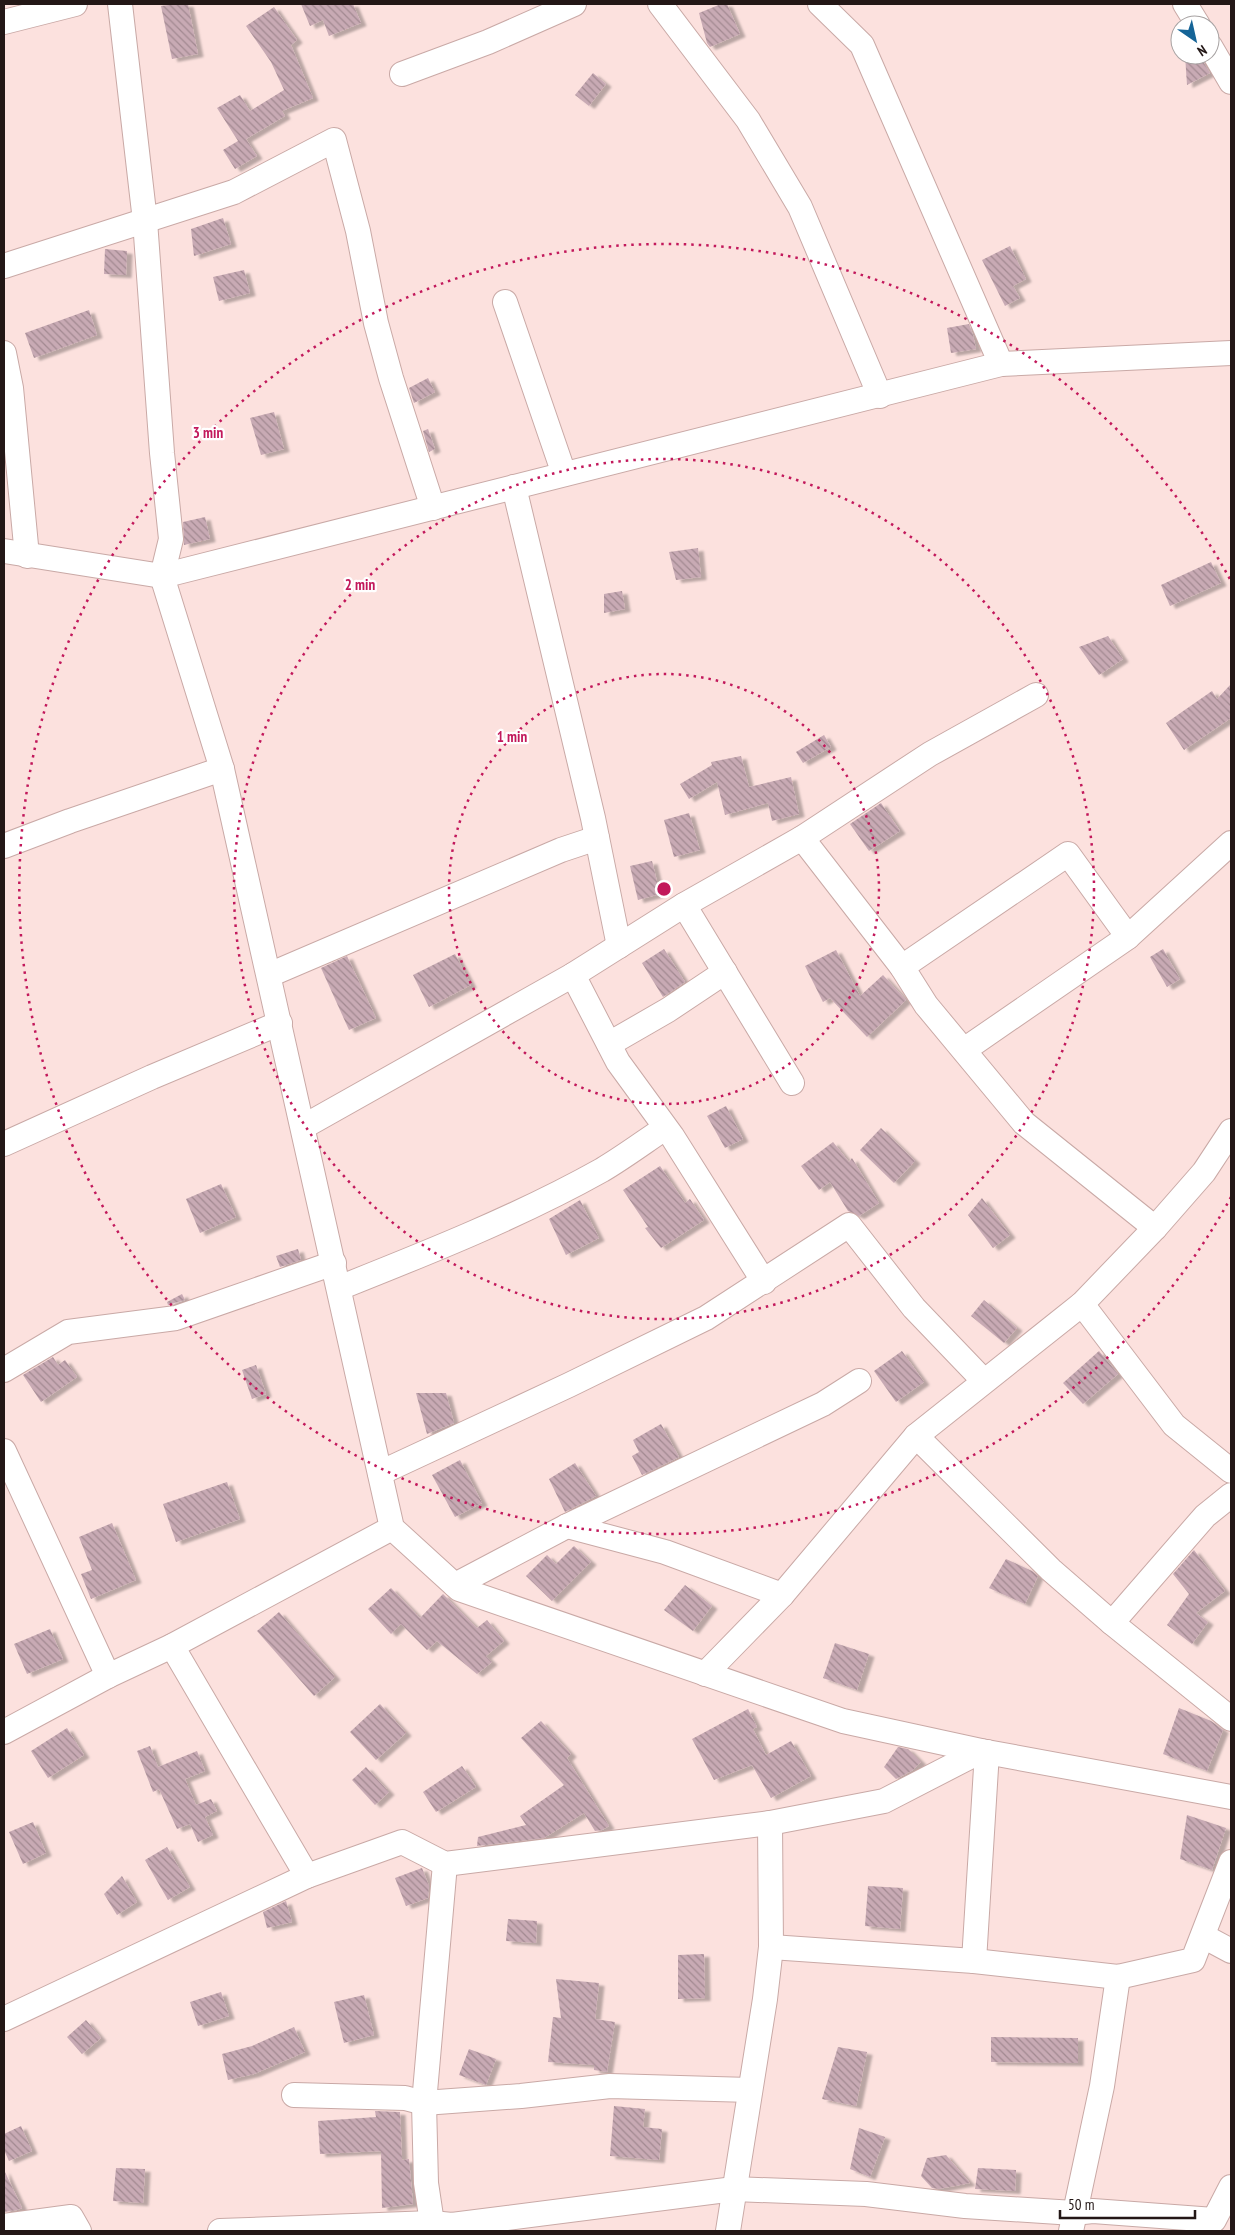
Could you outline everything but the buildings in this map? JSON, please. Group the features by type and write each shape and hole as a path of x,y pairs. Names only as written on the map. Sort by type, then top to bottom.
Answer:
{"street":[{"path":"4,22 75,4"},
{"path":"120,4 145,221 162,453 171,539 162,576 222,769 392,1528 459,1589 843,1721 984,1752 1231,1797"},
{"path":"402,74 488,42 574,4"},
{"path":"660,4 748,120 800,207 880,396"},
{"path":"820,4 862,45 1001,364"},
{"path":"1185,4 1192,15"},
{"path":"1220,63 1231,82"},
{"path":"4,266 234,192 334,140 358,231 376,322 391,378 433,508"},
{"path":"505,302 564,474"},
{"path":"4,353 11,388 27,556"},
{"path":"4,551 162,576 1001,364 1231,353"},
{"path":"514,487 597,838 619,946"},
{"path":"303,1127 573,974 684,905 802,838 930,754 1036,695"},
{"path":"4,846 70,821 222,769"},
{"path":"269,976 561,850 597,838"},
{"path":"802,838 902,967 926,1005 1024,1123 1155,1228"},
{"path":"964,1050 1128,937 1231,843"},
{"path":"902,967 1068,854 1128,937"},
{"path":"684,905 792,1084"},
{"path":"608,1044 668,1010 725,972"},
{"path":"573,974 618,1062 665,1128 764,1282"},
{"path":"4,1144 152,1077 280,1023"},
{"path":"339,1288 522,1210 602,1170 665,1128"},
{"path":"705,1674 782,1595 916,1436 1082,1304 1155,1228 1204,1172 1231,1131"},
{"path":"380,1473 569,1385 706,1318 850,1225 914,1308 984,1382"},
{"path":"4,1370 68,1332 176,1318 334,1263"},
{"path":"1082,1304 1174,1425 1231,1471"},
{"path":"455,1585 567,1526 823,1404 859,1381"},
{"path":"916,1436 1051,1570 1231,1719"},
{"path":"4,1451 108,1676"},
{"path":"1112,1622 1205,1516 1231,1495"},
{"path":"567,1526 666,1552 782,1595"},
{"path":"4,1732 108,1676 172,1646 392,1528"},
{"path":"172,1646 307,1876"},
{"path":"4,2019 307,1876 402,1842 445,1864 770,1823 884,1801 984,1752"},
{"path":"974,1961 984,1752"},
{"path":"728,2231 765,1998 771,1947 770,1823"},
{"path":"771,1947 974,1961 1118,1977 1193,1960 1204,1936 1231,1862"},
{"path":"432,2223 426,2183 424,2103 445,1864"},
{"path":"1204,1936 1231,1950"},
{"path":"1072,2222 1102,2086 1118,1977"},
{"path":"294,2095 405,2098 424,2103 521,2096 610,2086 750,2090"},
{"path":"220,2231 372,2228 432,2223 452,2225 734,2189 866,2194 1072,2222 1093,2211 1214,2220 1231,2187"},
{"path":"4,2226 71,2217 78,2231"}]}
